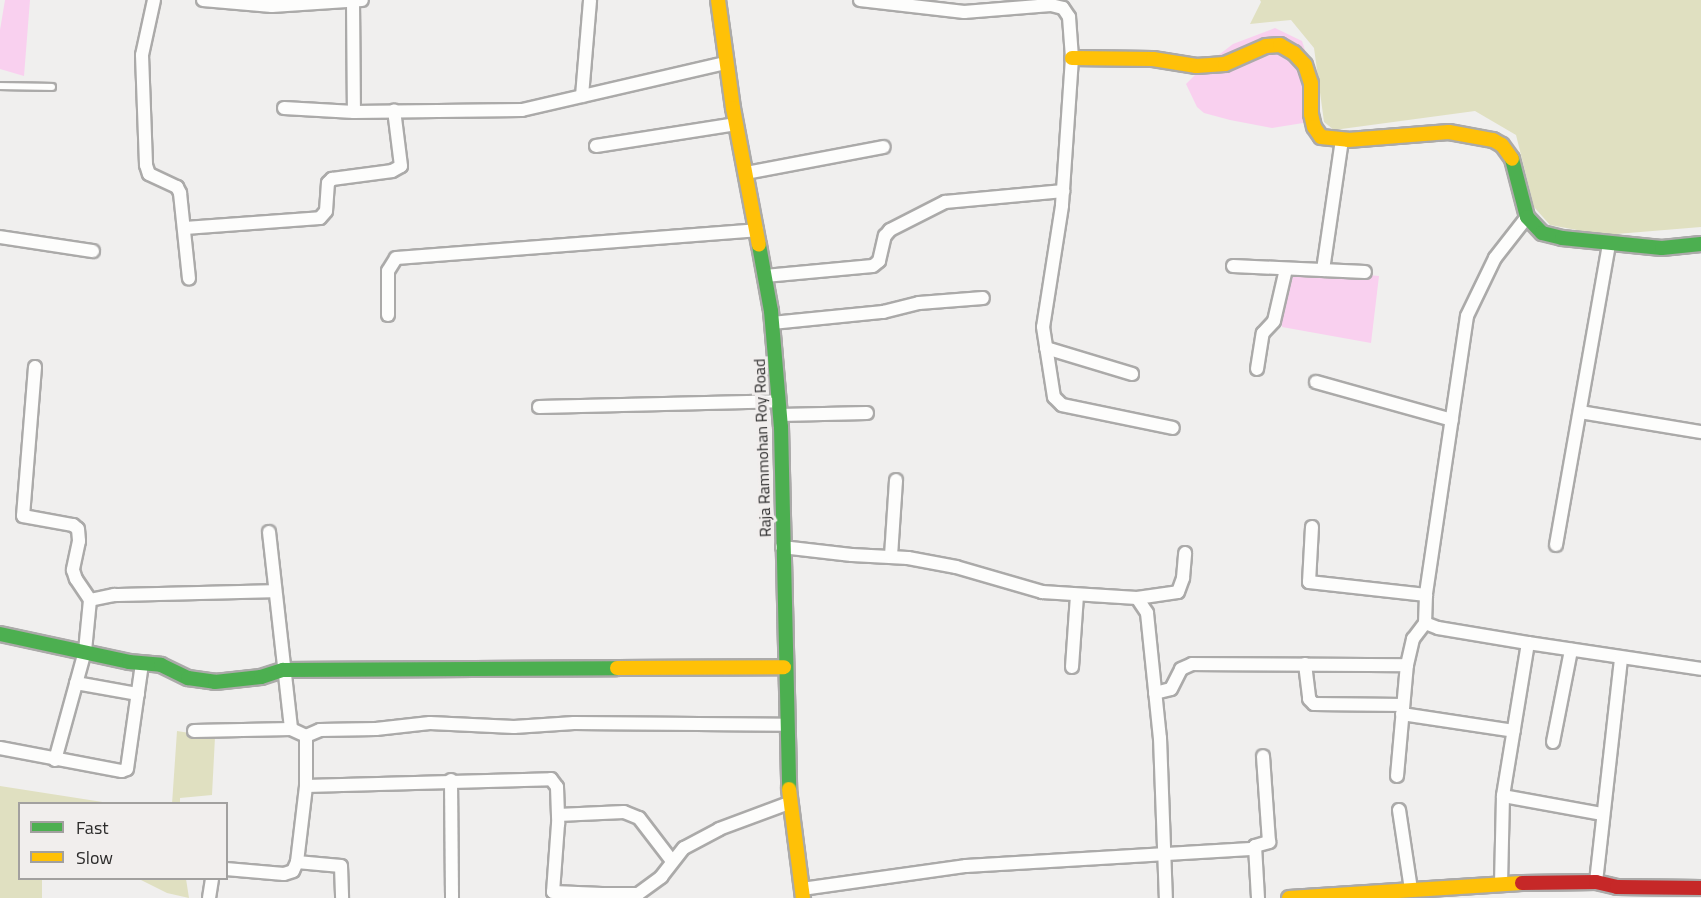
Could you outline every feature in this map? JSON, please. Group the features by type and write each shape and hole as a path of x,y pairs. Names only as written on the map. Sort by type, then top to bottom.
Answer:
{"street":[{"path":"154,0 142,55 146,165 149,174 177,187 185,228 189,279"},
{"path":"203,0 272,6 358,1 354,112"},
{"path":"582,96 590,0"},
{"name":"Raja Rammohan Roy Road","path":"718,0 725,63 758,230 772,324 779,408 789,803 802,894"},
{"path":"860,0 964,12 1065,4 1069,17 1072,58 1063,191 1043,327 1057,401 1062,405 1173,428"},
{"path":"1072,58 1153,59 1196,66 1225,64 1266,45 1280,45 1294,53 1305,65 1311,83 1314,128 1321,137 1342,139 1449,132 1493,140 1502,145 1512,159 1527,217 1542,233 1609,244 1662,248 1701,244"},
{"path":"284,108 354,112 522,110 725,63"},
{"path":"185,228 320,218 326,211 328,183 332,178 393,171 401,166 394,110"},
{"path":"596,146 736,124"},
{"path":"1323,270 1342,139"},
{"path":"746,173 884,147"},
{"path":"765,276 873,266 879,261 885,236 890,230 945,202 1063,191"},
{"path":"1396,776 1407,664 1413,639 1425,623 1426,595 1467,316 1494,258 1527,217"},
{"path":"388,315 388,270 396,258 758,230"},
{"path":"0,237 93,251"},
{"path":"1556,545 1609,244"},
{"path":"1233,266 1365,272"},
{"path":"1257,369 1263,333 1274,321 1286,269"},
{"path":"772,324 883,312 929,302 983,298"},
{"path":"1046,348 1132,374"},
{"path":"35,368 23,516 73,525 78,529 79,541 73,570 75,579 90,600 85,651 54,760"},
{"path":"1316,382 1452,420"},
{"path":"539,407 779,408 867,413"},
{"path":"1580,412 1701,432"},
{"path":"891,556 896,480"},
{"path":"1312,527 1309,582 1426,595"},
{"path":"269,532 291,729"},
{"path":"782,547 852,555 891,556 956,567 1042,592 1137,598 1178,592 1183,578 1185,553"},
{"path":"90,600 114,595 275,591"},
{"path":"1072,667 1077,595"},
{"path":"1137,598 1147,613 1155,693 1166,898"},
{"path":"1425,623 1438,628 1701,669"},
{"path":"0,634 161,665 188,678 215,682 261,677 283,670 784,667"},
{"path":"1501,884 1503,796 1528,643"},
{"path":"1553,742 1571,650"},
{"path":"1596,882 1621,658"},
{"path":"0,748 54,760 122,771 127,769 142,663"},
{"path":"1155,693 1171,689 1181,669 1192,664 1407,664"},
{"path":"1305,664 1309,699 1314,704 1403,709 1514,731"},
{"path":"76,683 138,694"},
{"path":"194,731 291,729 306,736 320,730 376,729 430,723 514,727 574,723 786,725"},
{"path":"228,869 284,874 292,871 297,862 306,786 306,736"},
{"path":"1258,898 1255,846 1269,842 1263,756"},
{"path":"306,786 451,780 551,779 557,787 558,815 553,892 638,894 661,877 684,848 719,829 789,803"},
{"path":"451,780 452,898"},
{"path":"1503,796 1602,814"},
{"path":"1399,810 1411,889"},
{"path":"558,815 624,812 639,818 672,861"},
{"path":"802,894 966,866 1255,849"},
{"path":"297,862 341,866 342,898"},
{"path":"209,898 212,880"},
{"path":"1289,898 1389,895 1411,889 1479,884 1596,882 1616,893 1701,888"},
{"path":"1479,884 1482,898"}],"lane":[{"path":"0,86 52,87"}],"green space":[{"path":"1260,0 1701,0 1701,227 1604,235 1550,225 1534,207 1516,135 1475,111 1334,130 1324,122 1314,48 1291,20 1250,24"},
{"path":"177,731 215,737 212,795 180,798 180,802 172,802"},
{"path":"0,786 103,802 18,802 18,880 42,880 42,898 0,898"},
{"path":"141,880 186,880 189,898 167,893"}],"shaded area":[{"path":"5,0 30,0 24,76 0,69 0,30"},
{"path":"1275,28 1302,41 1311,69 1303,123 1272,128 1204,113 1197,107 1186,84 1203,67 1233,44"},
{"path":"1313,270 1379,276 1371,343 1282,327 1280,284 1294,274"}],"traffic: fast":[{"path":"1512,159 1527,217 1542,233 1562,238 1662,248 1701,244"},
{"path":"759,245 771,311 781,427 789,789"},
{"path":"0,634 129,662 161,665 188,678 215,682 261,677 283,670 617,668"}],"traffic: slow":[{"path":"718,0 733,108 759,245"},
{"path":"1072,58 1153,59 1196,66 1225,64 1266,46 1280,45 1294,53 1305,65 1311,83 1311,114 1314,127 1321,137 1348,140 1449,132 1493,140 1502,145 1512,159"},
{"path":"617,668 784,667"},
{"path":"789,789 803,898"},
{"path":"1289,898 1522,883"}],"traffic: jam":[{"path":"1522,883 1596,882 1617,887 1701,888"}]}
